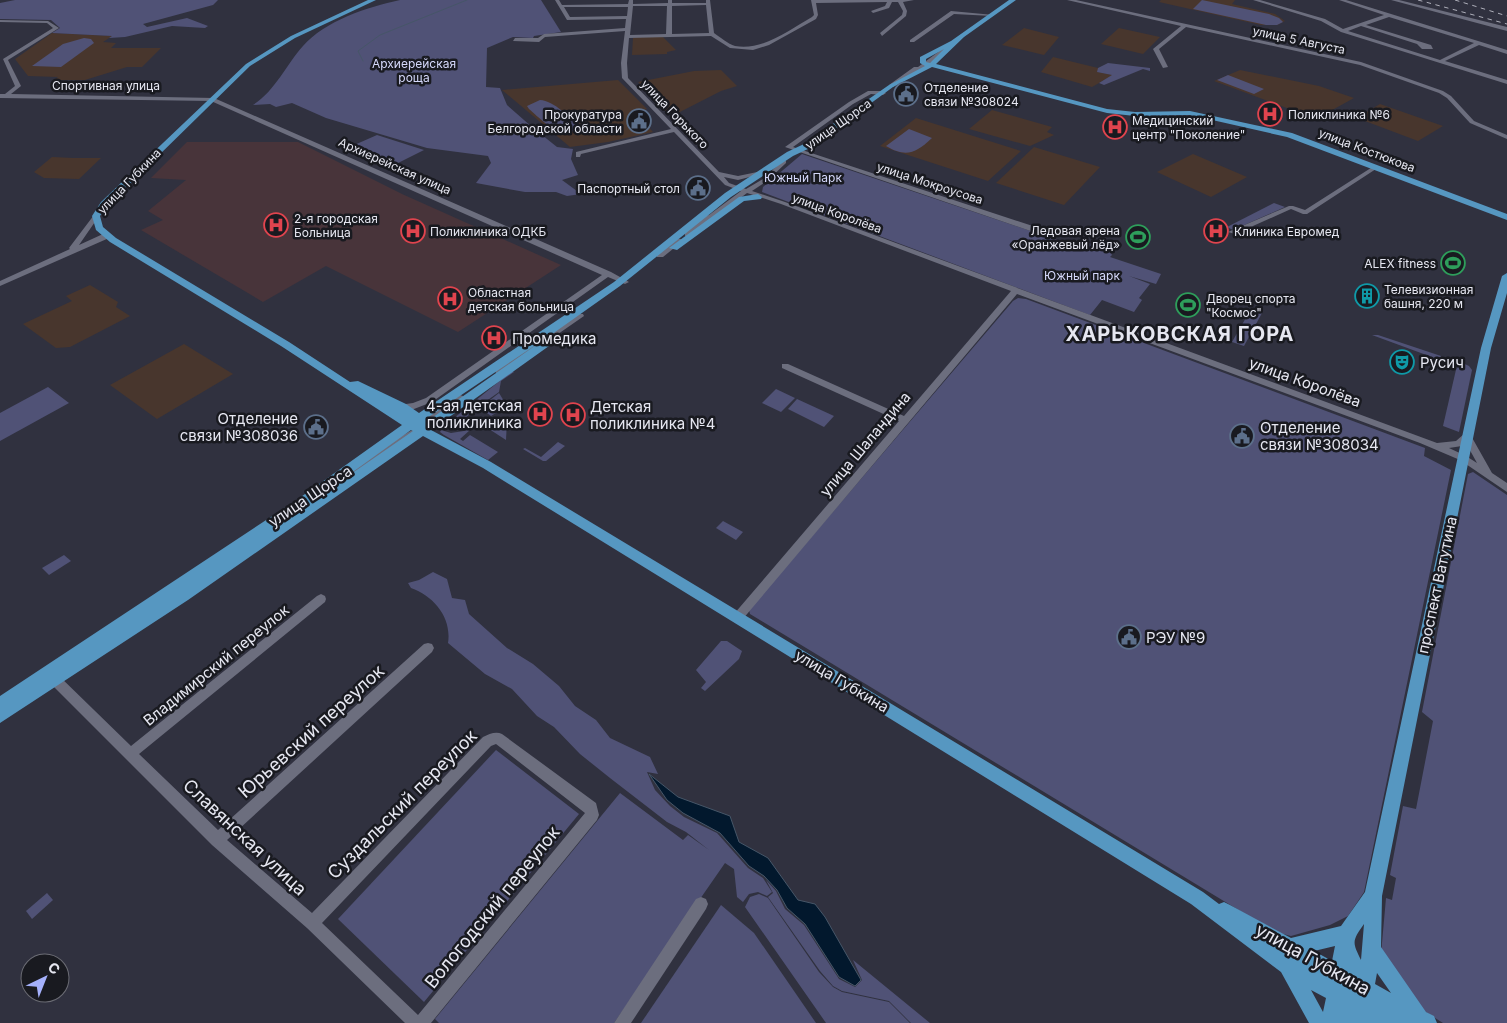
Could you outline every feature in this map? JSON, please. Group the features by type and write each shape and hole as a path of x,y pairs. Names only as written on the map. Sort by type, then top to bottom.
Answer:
{"main road":[{"name":"улица Губкина","path":"373,0 277,46 248,65 104,204 96,216 99,228 106,236 333,375 477,455 487,465"},
{"path":"891,86 894,81 926,62 1011,0"},
{"path":"926,62 961,37"},
{"name":"улица Костюкова","path":"926,62 950,70 1115,112 1135,114 1190,113 1305,140 1507,217"},
{"name":"улица Щорса","path":"743,192 800,148 827,136 835,126 891,86 913,74 926,62"},
{"path":"743,192 758,197"},
{"path":"660,255 692,236 743,192"},
{"path":"621,279 743,192"},
{"name":"улица Щорса","path":"441,411 621,279 660,255"},
{"name":"проспект Ватутина","path":"1356,1019 1365,987 1371,954 1373,896 1487,341 1507,276"},
{"name":"улица Щорса","path":"0,716 54,673 416,421 459,406 542,347 621,279"},
{"path":"416,421 428,409 441,411"},
{"name":"улица Губкина","path":"416,421 435,439 487,465 1295,959 1336,994 1356,1019"},
{"name":"улица Щорса","path":"0,704 32,683 54,673 183,596 392,452 416,421"},
{"path":"392,452 418,440 435,439"},
{"name":"проспект Ватутина","path":"1345,939 1373,896"},
{"path":"1345,939 1358,957 1371,954"},
{"path":"1295,959 1345,939"},
{"path":"1345,939 1336,994 1356,1019 1394,1023"},
{"path":"1339,972 1371,954"},
{"path":"1371,954 1415,1019"},
{"path":"1295,959 1339,972 1365,987"},
{"path":"1295,959 1319,1023"},
{"name":"улица Губкина","path":"1365,987 1415,1019"},
{"path":"1356,1019 1415,1019"}],"street":[{"path":"557,0 568,18 571,19 629,17"},
{"path":"873,12 887,7 890,0"},
{"path":"882,34 904,16 905,11 898,0"},
{"path":"626,37 712,34 725,44 739,48 753,48 768,44 814,18 816,15 814,1 912,0"},
{"name":"улица 5 Августа","path":"1069,0 1362,64 1421,84 1449,97 1472,122 1507,137"},
{"path":"1255,0 1323,20 1343,31 1507,82"},
{"path":"1341,0 1507,52"},
{"path":"1393,0 1507,30"},
{"path":"562,6 631,2 708,2 712,34"},
{"name":"улица Горького","path":"631,2 626,37 625,78 729,185 743,192"},
{"path":"669,36 670,3"},
{"path":"912,41 952,12 997,12"},
{"path":"1343,31 1390,14"},
{"path":"0,21 48,22 56,28 6,60 18,86 3,96"},
{"path":"1165,67 1156,49 1185,25"},
{"path":"1362,25 1419,44"},
{"path":"514,40 539,40 544,36 627,29"},
{"path":"1439,62 1479,44"},
{"name":"улица Щорса","path":"660,255 688,234 725,200 743,192 784,162 851,103 870,92 883,93"},
{"name":"Спортивная улица","path":"3,96 212,99"},
{"name":"Архиерейская улица","path":"212,99 621,279"},
{"path":"578,156 578,153 675,130"},
{"name":"улица Мокроусова","path":"800,148 1052,235"},
{"name":"улица Щорса","path":"764,176 784,162"},
{"path":"1232,232 1291,207 1305,213 1376,167"},
{"path":"720,176 736,178 764,176"},
{"name":"улица Королёва","path":"743,192 783,203 1427,443 1463,458 1507,488"},
{"name":"улица Королёва","path":"758,197 890,244"},
{"path":"60,257 79,242 87,225 96,216"},
{"path":"0,284 106,236"},
{"name":"улица Щорса","path":"416,421 414,406 429,400 621,279"},
{"name":"улица Шаландина","path":"738,617 1015,291"},
{"name":"улица Щорса","path":"0,709 339,485 390,446 416,421 454,403 580,316"},
{"path":"509,364 544,335"},
{"name":"улица Щорса","path":"459,406 509,364"},
{"path":"785,366 904,420"},
{"path":"1427,443 1445,446 1459,444 1467,436 1489,475"},
{"name":"Владимирский переулок","path":"130,754 321,599"},
{"name":"Юрьевский переулок","path":"217,840 428,648"},
{"name":"Славянская улица","path":"54,673 130,754 217,840 312,923 416,1023"},
{"name":"Суздальский переулок","path":"312,923 487,741 498,738 590,808 592,815"},
{"name":"Вологодский переулок","path":"421,1023 592,815"},
{"path":"622,1023 701,904"}],"shaded area":[{"path":"1161,0 1235,0 1232,4 1275,14 1285,21 1277,25 1261,25 1159,2"},
{"path":"1024,28 1059,37 1044,55 1002,45"},
{"path":"1119,28 1160,37 1143,54 1101,44"},
{"path":"52,33 112,36 103,42 116,43 111,48 161,48 142,67 127,67 85,80 54,80 58,77 28,76 15,59"},
{"path":"663,37 676,50 667,52 667,54 632,55 633,38"},
{"path":"1053,57 1098,68 1098,72 1113,75 1092,87 1041,72"},
{"path":"721,70 737,86 721,91 678,113 667,113 638,82 694,71"},
{"path":"1240,70 1319,86 1354,98 1316,119 1214,81"},
{"path":"618,80 647,109 635,113 653,132 608,142 570,147 502,90"},
{"path":"1380,104 1443,126 1418,141 1357,118"},
{"path":"992,110 1052,127 1047,132 1054,135 1030,146 969,129"},
{"path":"916,118 1021,151 988,181 880,146"},
{"name":"2-я городская Больница","path":"187,142 298,142 402,194 561,265 458,332 326,266 263,302 141,230 163,220 148,211 186,180 151,178"},
{"path":"1034,147 1100,167 1064,205 996,183"},
{"path":"1193,154 1247,177 1211,197 1157,172"},
{"path":"52,157 101,158 79,179 44,178 34,172"},
{"path":"90,285 118,302 116,307 130,316 70,347 56,348 23,324 72,301 66,296"},
{"path":"184,344 233,374 157,419 110,385"},
{"path":"649,774 678,797 730,816 739,842 768,858 798,900 815,904 825,917 861,980 855,986 839,977 805,924 787,908 777,890 764,876 749,866 720,833 683,813 667,800"}],"green space":[{"path":"15,0 218,0 213,5 143,24 147,27 187,18 208,26 205,28 172,26 125,37 109,38 112,36 52,33 60,28 51,20 0,19 0,3"},
{"name":"Архиерейская роща","path":"400,0 541,0 561,32 534,36 533,38 513,37 487,48 486,87 500,88 507,105 557,147 573,149 571,159 578,175 562,180 581,194 567,196 556,192 525,192 476,183 491,163 488,156 427,148 326,118 292,103 276,107 270,104 253,105 268,93 303,46 323,29 347,16"},
{"path":"1202,0 1269,14 1283,22 1277,25 1266,25 1193,9"},
{"path":"84,38 91,39 94,43 61,67 32,66 63,44"},
{"path":"1108,63 1150,68 1150,71 1143,69 1104,85 1099,83 1112,75 1097,72 1098,68"},
{"path":"1228,75 1264,89 1254,94 1217,80"},
{"path":"540,100 556,106 578,127 572,132 566,133 546,124 527,106"},
{"path":"909,129 932,138 916,150 905,153 886,146"},
{"path":"377,135 424,150 394,165 352,146"},
{"name":"Южный парк","path":"802,154 1081,248 1089,243 1109,249 1112,255 1110,257 1161,274 1156,284 1129,276 1150,284 1139,298 1142,300 1134,312 1102,300 1090,315 762,192 763,187"},
{"path":"1274,203 1285,207 1233,230 1227,227"},
{"path":"1018,298 1026,299 1425,448 1424,456 1451,470 1364,892 1348,916 1330,925 1291,936 1275,932 750,614 749,610 1013,301"},
{"path":"1251,309 1262,313 1244,346 1232,342"},
{"path":"1372,335 1378,335 1441,356 1440,360"},
{"path":"1458,361 1469,366 1472,370 1459,432 1443,426"},
{"path":"512,371 514,372 501,381 499,392 478,407 471,405 468,416 443,427"},
{"path":"48,387 69,403 0,441 0,413"},
{"path":"776,389 795,398 781,412 762,403"},
{"path":"499,393 507,406 491,416 480,408"},
{"path":"797,399 834,416 824,427 788,409"},
{"path":"507,420 506,440 489,429 488,421"},
{"path":"441,430 451,433 470,430 460,439 463,441 470,435 498,452 488,460 444,435 440,432"},
{"path":"558,442 565,446 546,461 523,449 525,448 541,457"},
{"path":"1473,472 1507,495 1507,1023 1443,1023 1424,1011 1381,954 1386,898 1392,900 1396,878 1390,875 1403,806 1416,809 1433,721 1422,712 1468,474"},
{"path":"723,521 743,532 736,540 716,528"},
{"path":"64,555 71,561 49,575 42,568"},
{"path":"433,572 447,579 452,598 465,600 469,614 507,648 533,664 559,686 575,706 596,720 610,738 650,757 658,774 647,772 655,790 684,817 717,833 748,868 763,878 772,892 767,896 758,892 749,894 743,902 737,897 734,869 725,863 614,1023 439,1023 435,1019 620,793 683,840 688,835 709,850 686,832 667,822 610,778 580,754 554,727 537,716 512,689 485,674 448,643 447,625 440,609 427,596 411,588 408,583 419,580"},
{"path":"721,641 727,641 742,651 739,659 705,691 701,688 706,682 696,670"},
{"path":"496,750 579,814 424,1002 338,919"},
{"path":"766,880 776,891 785,909 804,925 839,979 855,987 862,980 853,960 930,1023 911,1023 889,1001 842,991 833,986 820,971 768,897 773,893"},
{"path":"47,893 53,900 32,919 26,911"},
{"path":"759,894 768,898 819,972 833,987 842,992 889,1002 910,1023 826,1023 745,907 750,897"},
{"path":"721,905 754,933 816,1023 641,1023"}],"waterway":[{"path":"363,61 358,51 380,35 467,0"}],"railway":[{"path":"1418,0 1507,24"},
{"path":"1455,0 1507,16"}],"place":[{"name":"Отделение связи №308024","path":"906,94"},
{"name":"Поликлиника №6","path":"1270,114"},
{"name":"Прокуратура Белгородской области","path":"639,121"},
{"name":"Медицинский центр \"Поколение\"","path":"1115,127"},
{"name":"Паспортный стол","path":"698,188"},
{"name":"2-я городская Больница","path":"276,225"},
{"name":"Поликлиника ОДКБ","path":"413,231"},
{"name":"Клиника Евромед","path":"1216,231"},
{"name":"Ледовая арена «Оранжевый лёд»","path":"1138,237"},
{"name":"ALEX fitness","path":"1453,263"},
{"name":"Телевизионная башня, 220 м","path":"1367,296"},
{"name":"Областная детская больница","path":"450,299"},
{"name":"Дворец спорта \"Космос\"","path":"1188,305"},
{"name":"Промедика","path":"494,338"},
{"name":"Русич","path":"1402,362"},
{"name":"4-ая детская поликлиника","path":"540,414"},
{"name":"Детская поликлиника №4","path":"573,415"},
{"name":"Отделение связи №308036","path":"316,427"},
{"name":"Отделение связи №308034","path":"1242,436"},
{"name":"РЭУ №9","path":"1129,637"}],"district":[{"name":"ХАРЬКОВСКАЯ ГОРА","path":"1180,334"}],"park label":[{"name":"Южный Парк","path":"803,177"}]}
